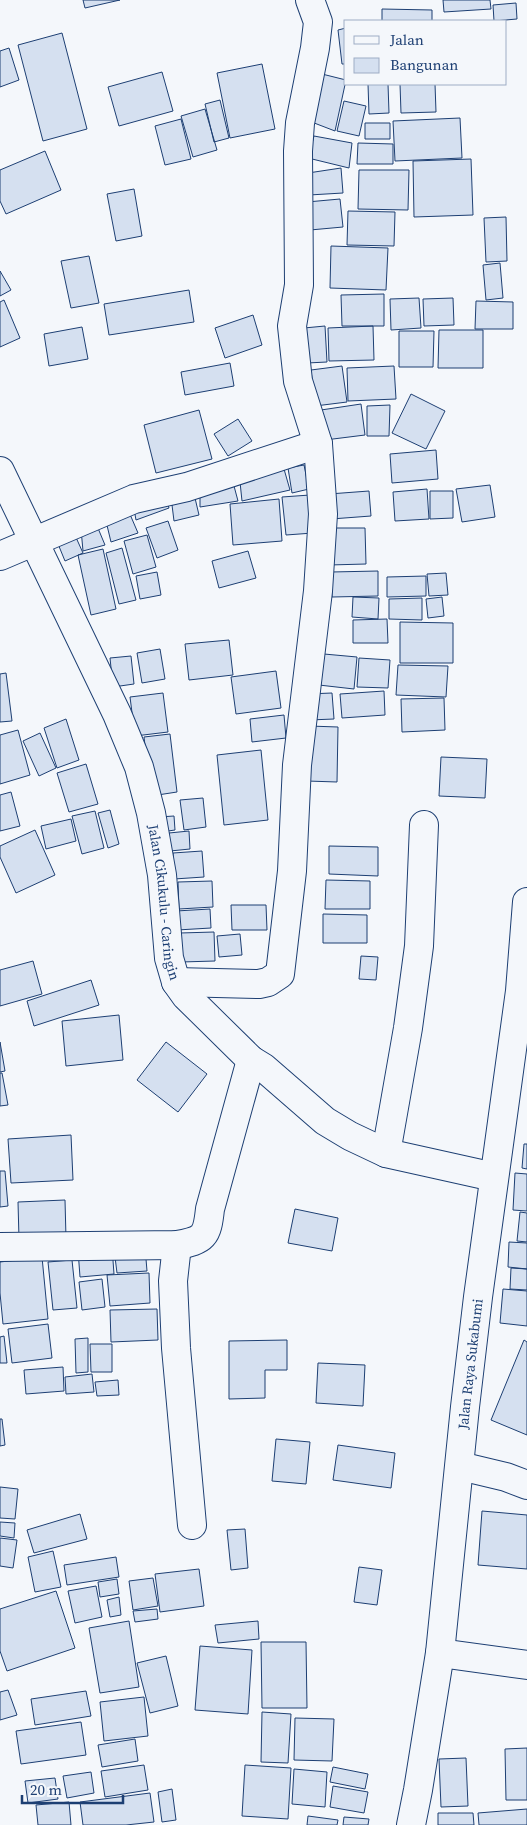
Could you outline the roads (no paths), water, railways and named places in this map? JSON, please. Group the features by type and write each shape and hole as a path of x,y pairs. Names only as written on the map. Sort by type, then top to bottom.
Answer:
{"main road":[{"path":"176,982 259,984 268,982 280,974 291,880 297,765 318,591 323,514 318,444 298,382 292,326 299,285 298,151 300,123 315,48 318,22 310,0"},
{"path":"0,556 134,498 187,487 318,444"},
{"name":"Jalan Cikukulu - Caringin","path":"0,471 121,723 139,767 151,813 162,875 170,958 176,982 186,996 251,1060 264,1068 325,1121 350,1136 386,1153 494,1178"},
{"path":"386,1153 408,1028 419,946 424,825"},
{"name":"Jalan Raya Sukabumi","path":"410,1825 418,1790 440,1653 467,1388 520,990 527,902"},
{"path":"0,1247 177,1245 191,1243 203,1238 208,1228 210,1209 251,1060"},
{"path":"177,1245 173,1281 176,1348 192,1525"},
{"path":"460,1466 506,1477 527,1485"},
{"path":"440,1653 527,1665"}]}
